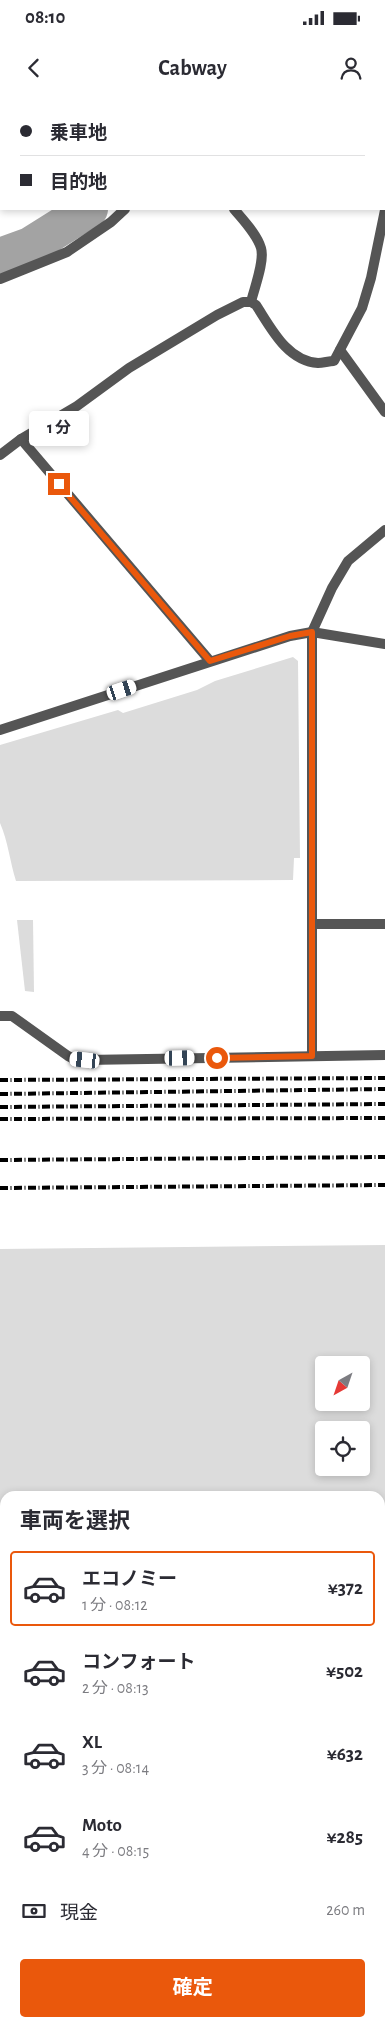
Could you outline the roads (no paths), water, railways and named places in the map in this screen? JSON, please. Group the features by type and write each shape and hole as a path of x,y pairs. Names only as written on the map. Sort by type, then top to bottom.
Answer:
{"street":[{"path":"0,279 67,252 111,222 124,210"},
{"path":"235,210 251,230 261,248 262,258 251,302"},
{"path":"0,455 21,439 77,406 129,368 217,315 243,302 251,302 256,305 281,342 297,358 318,363 334,361 362,308 371,278 385,210"},
{"path":"340,350 385,412"},
{"path":"21,439 210,661"},
{"path":"312,1056 312,632 332,588 348,561 385,530"},
{"path":"0,730 290,636 312,632 385,644"},
{"path":"312,924 385,924"},
{"path":"0,1016 12,1016 74,1059 385,1055"}],"waterway":[{"path":"0,257 30,246 87,210"}],"railway":[{"path":"0,1080 385,1078"},
{"path":"0,1094 385,1089"},
{"path":"0,1107 385,1104"},
{"path":"0,1119 385,1118"},
{"path":"0,1160 385,1157"},
{"path":"0,1188 385,1185"}]}
